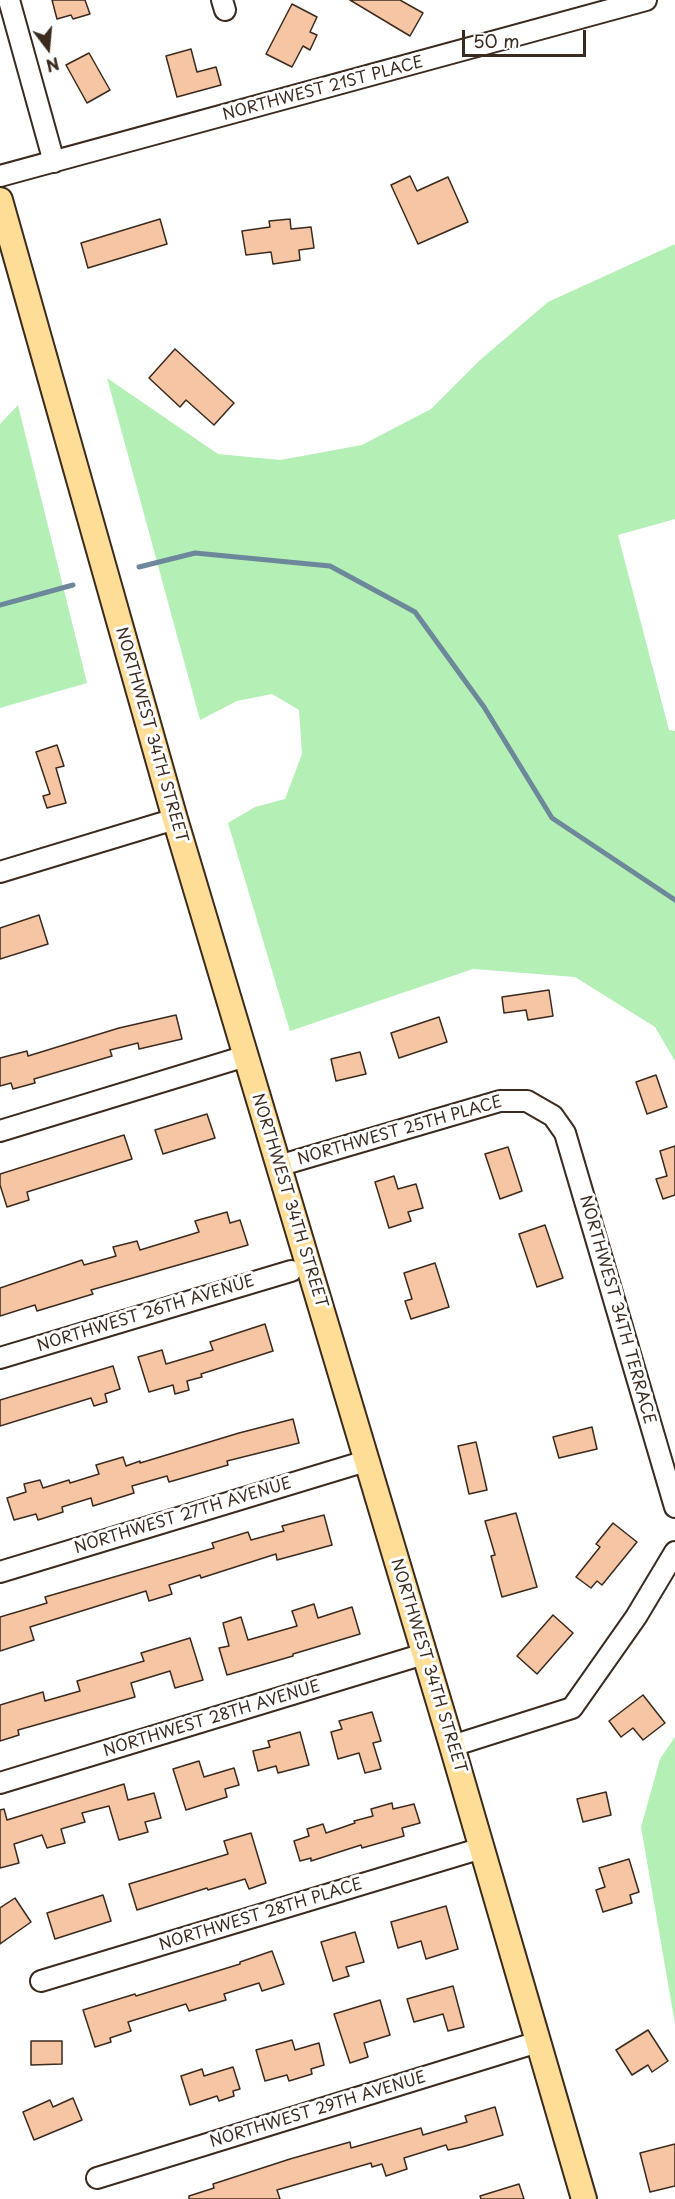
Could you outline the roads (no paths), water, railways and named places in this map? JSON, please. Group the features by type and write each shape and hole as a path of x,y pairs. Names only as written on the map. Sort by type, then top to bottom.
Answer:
{"main road":[{"name":"NORTHWEST 34TH STREET","path":"0,200 175,819 585,2199"}],"street":[{"path":"9,0 54,162"},
{"name":"NORTHWEST 21ST PLACE","path":"0,176 646,0"},
{"path":"0,872 175,819"},
{"path":"0,1131 246,1056"},
{"name":"NORTHWEST 25TH PLACE","path":"279,1166 500,1101 527,1101 553,1116"},
{"name":"NORTHWEST 34TH TERRACE","path":"553,1116 565,1133 675,1507"},
{"name":"NORTHWEST 26TH AVENUE","path":"0,1358 291,1271"},
{"name":"NORTHWEST 27TH AVENUE","path":"0,1572 366,1461"},
{"path":"452,1746 572,1708 636,1617 675,1552"},
{"name":"NORTHWEST 28TH AVENUE","path":"0,1783 424,1654"},
{"name":"NORTHWEST 28TH PLACE","path":"41,1981 482,1848"},
{"name":"NORTHWEST 29TH AVENUE","path":"97,2178 538,2042"}],"waterway":[{"path":"139,567 195,553 330,566 415,612 484,707 552,818 675,900"},
{"path":"0,605 73,585"}]}
